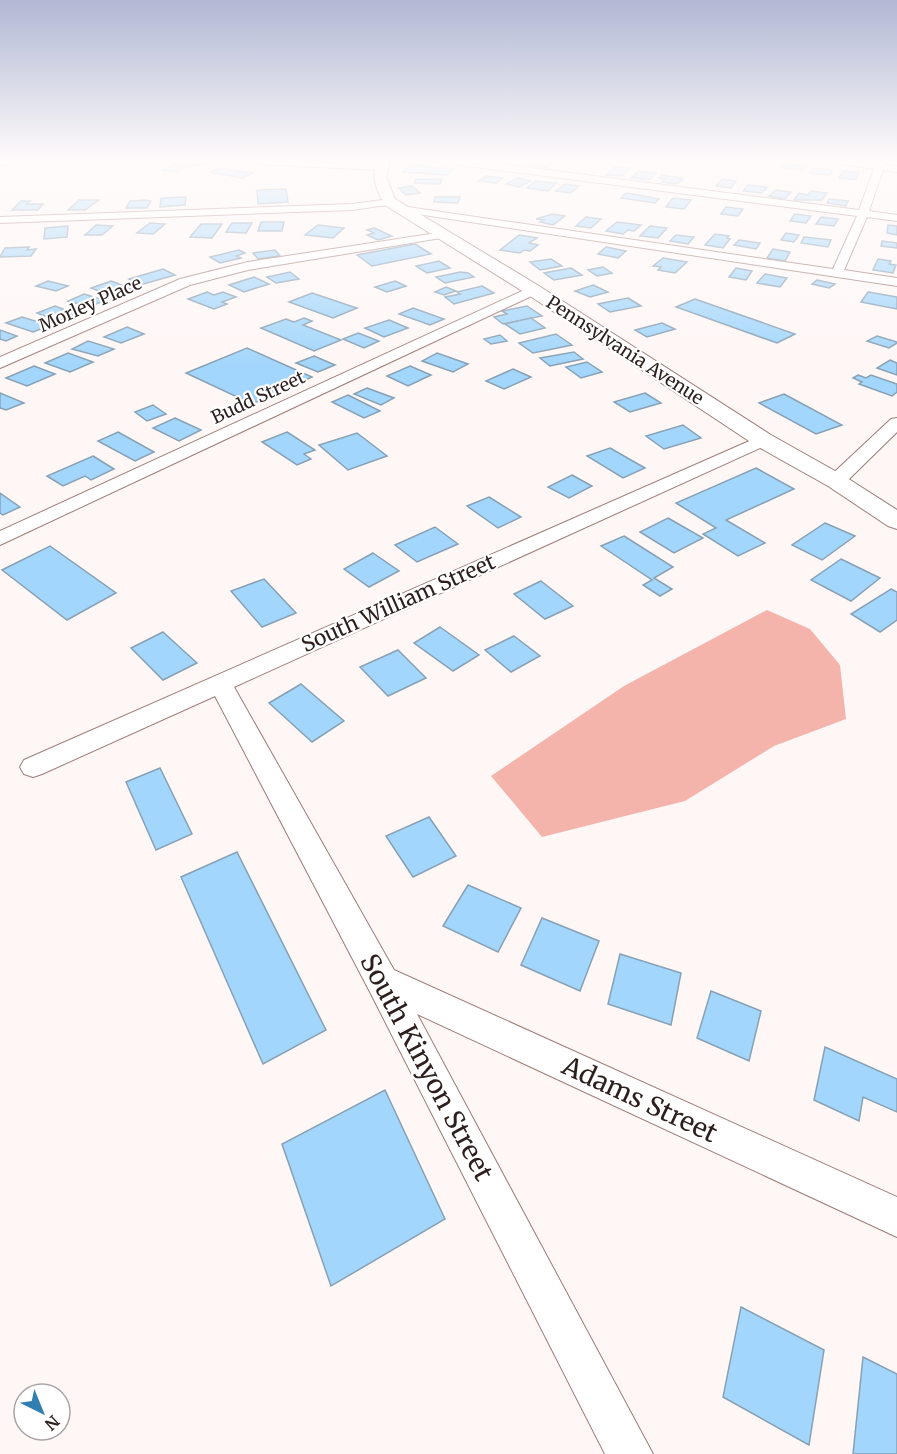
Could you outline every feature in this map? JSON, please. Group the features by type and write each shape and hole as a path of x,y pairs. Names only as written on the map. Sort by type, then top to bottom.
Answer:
{"main road":[{"name":"Pennsylvania Avenue","path":"433,229 533,290 763,440 836,481 897,520"}],"street":[{"path":"546,229 897,282"},
{"path":"837,273 856,229"},
{"name":"Morley Place","path":"0,363 185,282 248,266 443,235"},
{"name":"Budd Street","path":"0,539 533,290"},
{"path":"836,481 897,423"},
{"name":"South William Street","path":"33,767 763,440"},
{"name":"South Kinyon Street","path":"220,683 382,981 630,1454"},
{"name":"Adams Street","path":"382,981 897,1217"}],"shaded area":[{"path":"767,610 810,629 840,665 846,719 774,746 685,801 542,837 491,776 624,686"}],"building":[{"path":"45,229 68,229 67,237 44,239"},
{"path":"92,229 110,229 102,235 85,235"},
{"path":"142,229 159,229 153,234 137,233"},
{"path":"197,229 219,229 212,238 190,237"},
{"path":"228,229 248,229 246,233 226,232"},
{"path":"259,229 282,229 282,231 258,231"},
{"path":"313,229 343,229 333,238 305,235"},
{"path":"376,229 392,236 378,240 367,235 374,233 367,230"},
{"path":"609,229 637,229 628,230 623,234 606,231"},
{"path":"647,229 666,229 658,238 640,236"},
{"path":"888,229 897,229 897,235 887,233"},
{"path":"786,233 799,235 794,242 781,240"},
{"path":"715,234 729,236 727,238 730,239 723,248 705,245"},
{"path":"519,235 537,238 529,243 538,245 530,251 524,250 520,253 500,250"},
{"path":"676,235 694,237 688,244 670,241"},
{"path":"804,237 831,240 828,247 801,243"},
{"path":"739,240 760,243 756,249 734,245"},
{"path":"882,241 897,243 897,248 881,246"},
{"path":"415,244 431,254 372,266 357,255"},
{"path":"29,247 27,250 36,249 31,256 0,257 5,248"},
{"path":"606,247 626,251 618,258 598,254"},
{"path":"773,249 790,252 785,261 767,258"},
{"path":"239,250 245,253 236,256 241,258 220,263 210,257"},
{"path":"275,250 280,256 258,259 253,253"},
{"path":"663,258 687,262 675,273 658,270 661,267 653,266"},
{"path":"551,259 562,266 540,270 530,262"},
{"path":"878,259 891,261 889,264 896,265 893,273 873,270"},
{"path":"439,261 450,268 427,273 416,266"},
{"path":"603,267 612,273 597,276 588,270"},
{"path":"571,268 582,275 554,280 544,273"},
{"path":"736,268 752,271 746,280 729,277"},
{"path":"163,269 175,275 140,285 129,279"},
{"path":"290,272 299,279 276,283 267,277"},
{"path":"460,272 474,277 445,283 436,277"},
{"path":"765,274 787,278 780,287 757,283"},
{"path":"254,277 269,284 244,292 229,285"},
{"path":"817,280 835,284 829,288 812,284"},
{"path":"48,281 68,286 56,291 36,286"},
{"path":"111,281 132,289 112,296 91,288"},
{"path":"395,281 406,286 387,292 375,287"},
{"path":"593,285 608,292 590,297 575,291"},
{"path":"482,286 494,293 454,304 445,297 460,294 457,292"},
{"path":"446,287 456,291 444,295 435,292"},
{"path":"207,292 214,295 223,292 236,297 222,302 227,304 214,309 188,299"},
{"path":"868,292 897,297 897,309 861,302"},
{"path":"312,293 357,308 333,318 289,302"},
{"path":"84,294 108,299 89,307 68,301"},
{"path":"628,298 641,306 610,312 598,304"},
{"path":"695,299 795,334 777,343 676,307"},
{"path":"55,306 76,314 57,321 37,313"},
{"path":"527,306 542,316 503,324 494,317 507,314 502,311"},
{"path":"413,308 444,319 430,325 399,314"},
{"path":"22,317 35,321 40,319 54,324 33,332 6,323"},
{"path":"304,318 312,321 303,325 341,340 314,351 261,328 286,319 294,322"},
{"path":"531,318 545,328 520,334 505,324"},
{"path":"389,320 408,328 384,337 365,328"},
{"path":"662,323 675,329 647,337 635,330"},
{"path":"127,327 144,334 121,343 104,337"},
{"path":"0,330 17,336 6,341 0,339"},
{"path":"358,333 379,341 364,348 343,339"},
{"path":"556,334 572,345 533,353 519,343"},
{"path":"500,335 507,341 491,344 484,339"},
{"path":"877,336 897,343 889,348 867,341"},
{"path":"88,341 114,349 98,356 72,349"},
{"path":"247,348 312,377 252,404 186,373"},
{"path":"574,352 583,359 550,366 540,358"},
{"path":"68,353 93,362 70,372 45,363"},
{"path":"437,353 468,364 453,372 422,361"},
{"path":"314,356 335,365 318,372 296,363"},
{"path":"890,360 897,363 897,375 877,368"},
{"path":"587,362 602,372 581,378 566,367"},
{"path":"34,366 55,374 27,386 6,378"},
{"path":"410,366 431,375 408,386 387,376"},
{"path":"513,369 531,377 504,389 486,381"},
{"path":"858,375 866,378 871,375 897,384 897,392 892,396 859,384 862,382 853,378"},
{"path":"367,388 394,398 381,405 354,394"},
{"path":"0,393 24,403 6,410 0,408"},
{"path":"645,393 661,403 630,412 614,402"},
{"path":"784,394 842,425 816,434 759,403"},
{"path":"348,395 380,411 364,418 332,402"},
{"path":"153,405 166,414 147,421 135,412"},
{"path":"175,418 201,430 179,441 153,428"},
{"path":"683,425 701,438 664,449 646,436"},
{"path":"118,432 154,452 135,461 98,441"},
{"path":"287,432 315,450 304,454 311,459 297,465 262,442"},
{"path":"357,433 387,456 348,470 319,445"},
{"path":"610,448 645,468 623,478 587,456"},
{"path":"93,456 114,469 91,480 85,476 63,486 47,476"},
{"path":"756,468 794,489 726,520 765,543 738,556 703,534 716,528 676,503"},
{"path":"572,475 592,486 569,498 548,487"},
{"path":"0,493 20,507 3,515 0,513"},
{"path":"489,497 521,517 498,528 467,506"},
{"path":"668,518 703,538 674,553 640,532"},
{"path":"825,523 855,536 822,560 792,545"},
{"path":"435,527 458,544 417,562 395,545"},
{"path":"624,536 673,567 654,578 672,589 660,596 643,585 652,580 601,546"},
{"path":"50,546 116,593 67,620 2,570"},
{"path":"373,553 399,571 369,587 344,569"},
{"path":"841,559 880,578 851,601 811,580"},
{"path":"264,579 296,613 262,627 231,591"},
{"path":"541,581 573,606 545,619 514,594"},
{"path":"891,589 897,592 897,620 880,632 851,614"},
{"path":"440,627 479,655 453,671 414,643"},
{"path":"163,632 197,663 163,680 131,648"},
{"path":"514,636 540,656 511,672 485,650"},
{"path":"398,650 426,678 388,696 360,667"},
{"path":"301,684 344,721 312,742 269,703"},
{"path":"160,768 192,834 156,850 126,782"},
{"path":"429,817 456,856 413,877 386,836"},
{"path":"237,852 326,1030 263,1064 181,877"},
{"path":"468,885 521,908 498,952 443,926"},
{"path":"542,918 599,941 580,991 521,965"},
{"path":"620,954 681,973 671,1025 608,1004"},
{"path":"711,991 761,1011 749,1061 697,1038"},
{"path":"825,1047 897,1079 897,1112 863,1097 859,1121 814,1100"},
{"path":"385,1090 445,1219 331,1286 282,1144"},
{"path":"741,1307 824,1350 809,1445 723,1397"},
{"path":"863,1357 897,1374 897,1454 853,1454"}]}
